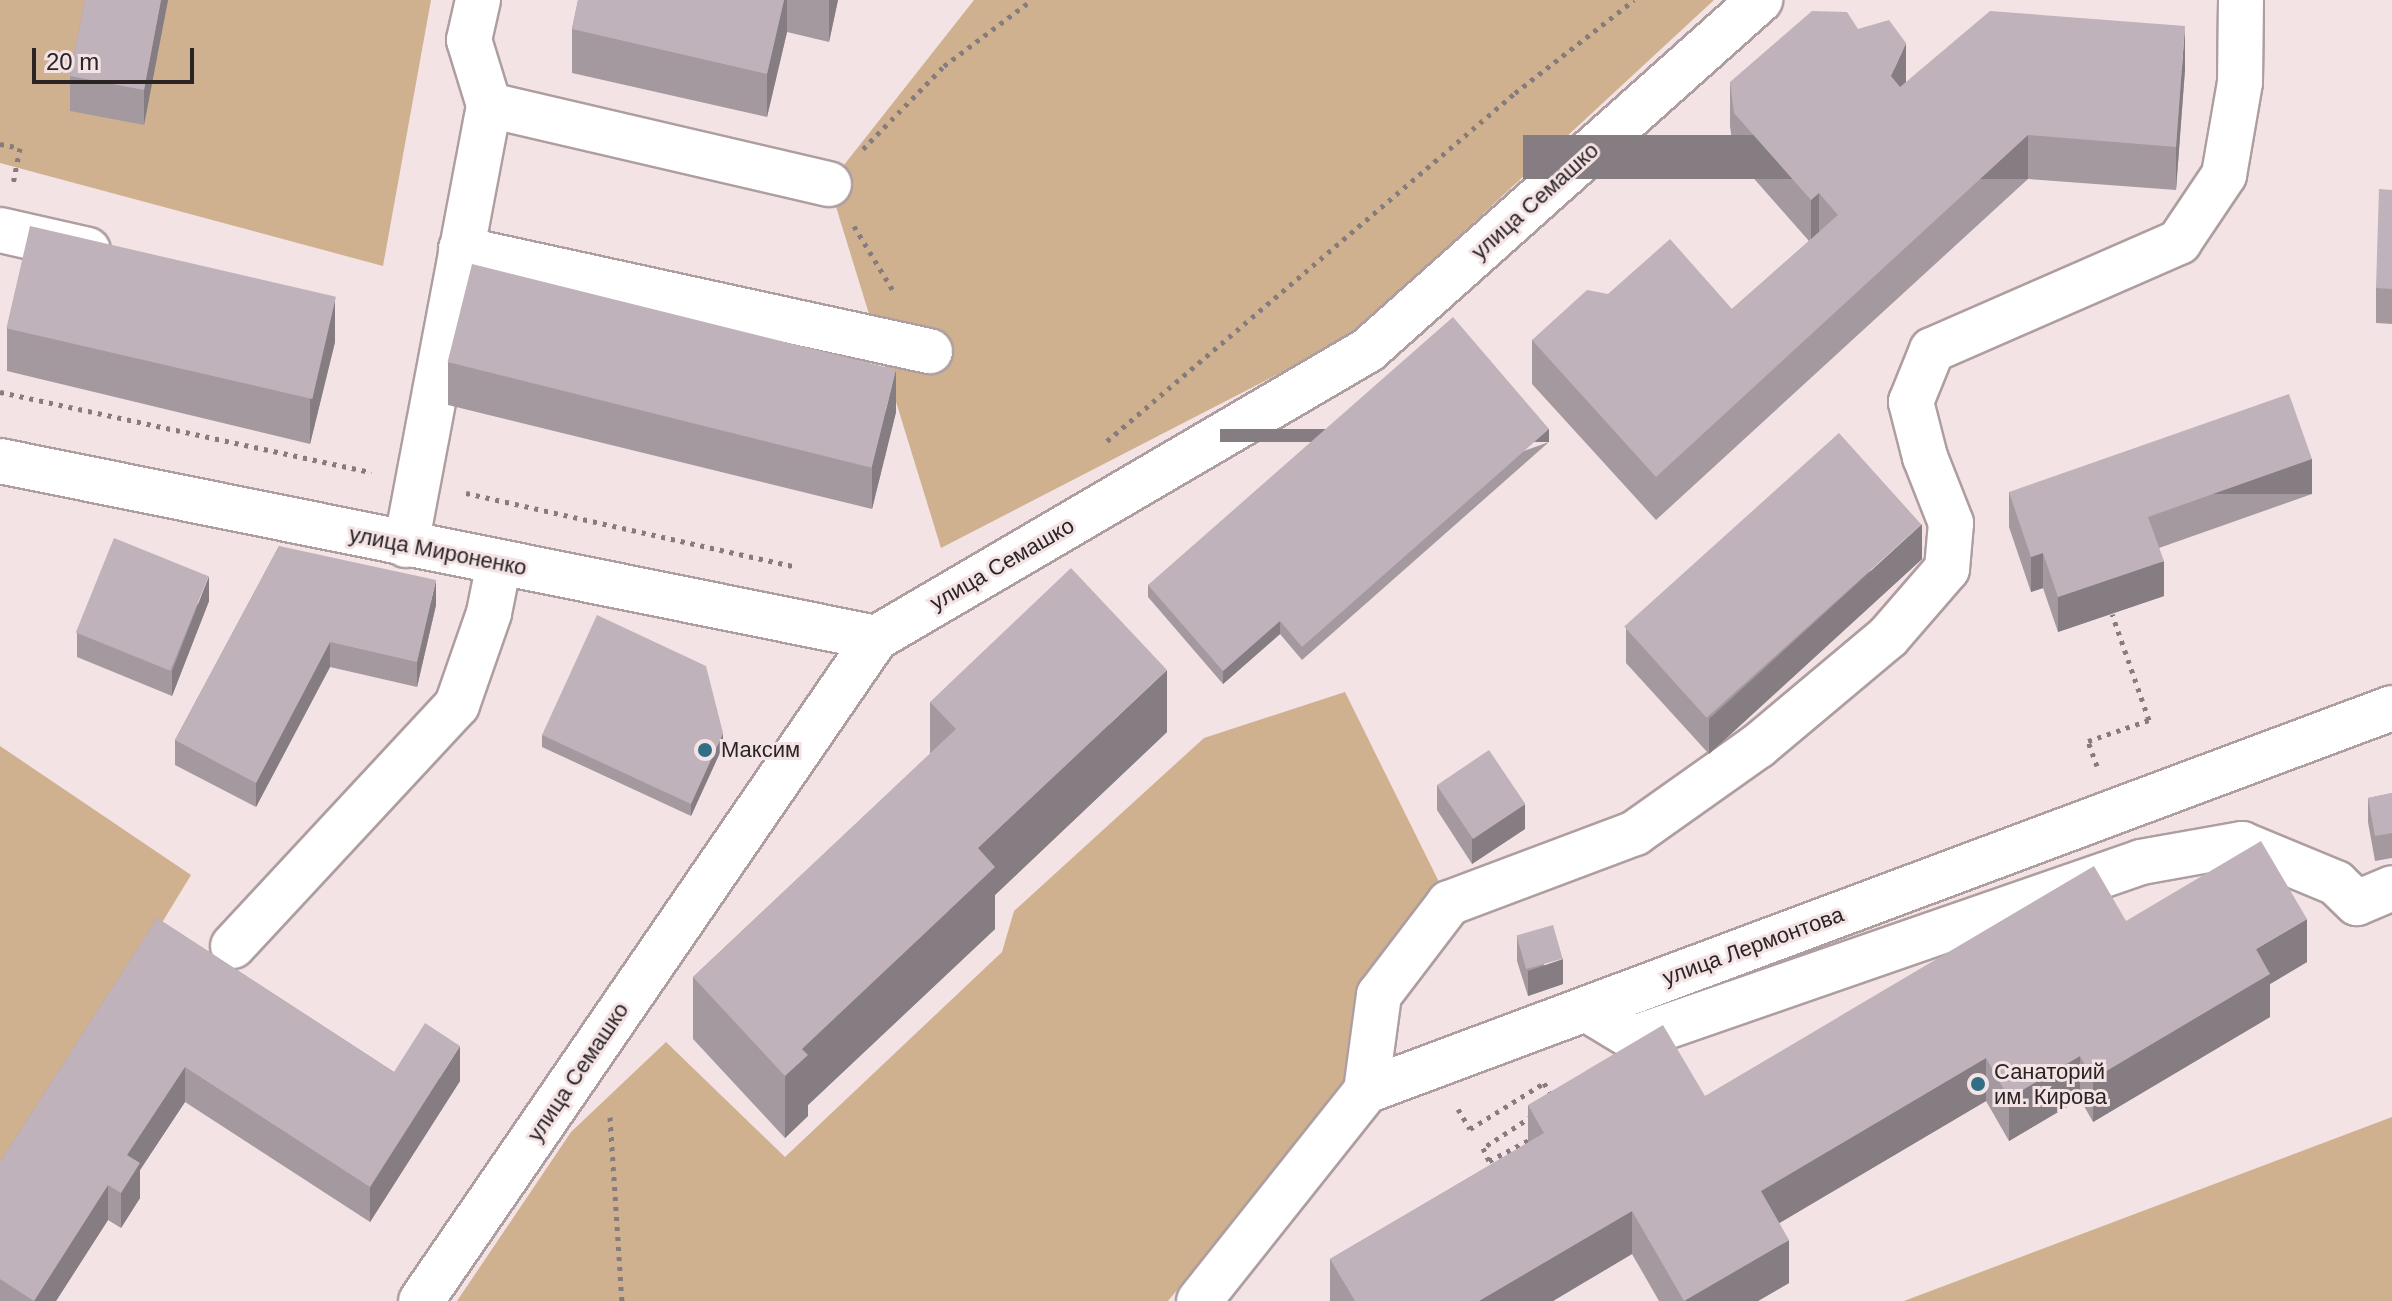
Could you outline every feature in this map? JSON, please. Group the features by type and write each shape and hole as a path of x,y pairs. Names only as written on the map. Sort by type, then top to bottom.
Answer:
{"street":[{"path":"406,545 489,105 469,40 478,0"},
{"name":"улица Семашко","path":"421,1301 876,638 1368,350 1760,0"},
{"path":"1199,1301 1366,1091 1379,995 1449,903 1635,833 1758,746 1864,657 1947,569 1951,523 1925,457 1911,402 1932,350 2179,242 2224,175 2240,82 2241,0"},
{"path":"489,105 829,184"},
{"path":"0,230 122,257"},
{"path":"461,249 930,351"},
{"name":"улица Мироненко","path":"0,461 876,638"},
{"path":"233,946 457,705 489,613 499,563"},
{"name":"улица Лермонтова","path":"1366,1091 2392,708"},
{"path":"1586,1009 1634,1038 2141,862 2242,844 2336,883 2357,903 2392,888"}],"path":[{"path":"930,351 829,184 944,66 1032,0"},
{"path":"1104,443 1515,93 1634,0"},
{"path":"2112,614 2149,720 2088,741 2112,812"},
{"path":"1450,1098 1470,1129 1544,1083 1555,1102 1483,1148 1489,1161 1543,1132"},
{"path":"610,1111 622,1301"}],"shaded area":[{"path":"0,0 431,0 383,266 0,163"},
{"path":"974,0 1714,0 1350,337 941,548 829,184"},
{"path":"1345,692 1442,888 1349,1081 1168,1301 457,1301 571,1132 666,1042 785,1157 1002,952 1014,911 1204,738"},
{"path":"0,746 191,875 0,1189"},
{"path":"2392,1117 2392,1301 1904,1301"}],"building":[{"path":"85,0 161,0 144,90 70,76"},
{"path":"578,0 784,0 767,74 572,29"},
{"path":"1812,11 1847,12 1858,29 1889,20 1906,43 1891,76 1900,87 1990,11 2185,26 2176,147 2028,135 1656,477 1532,340 1587,290 1608,294 1670,239 1732,309 1838,215 1819,193 1811,200 1734,113 1730,82"},
{"path":"2379,189 2392,190 2392,289 2376,288"},
{"path":"30,226 336,297 312,399 6,328"},
{"path":"472,264 896,370 872,468 448,362"},
{"path":"1453,317 1549,429 1302,647 1280,621 1223,671 1148,585"},
{"path":"2289,394 2312,459 2148,517 2164,561 2058,597 2043,553 2031,557 2009,492"},
{"path":"1839,433 1921,524 1707,718 1624,626"},
{"path":"114,538 209,576 170,671 76,633"},
{"path":"279,546 436,580 417,662 330,642 256,783 175,740"},
{"path":"1071,568 1167,670 978,848 995,867 802,1049 808,1055 785,1076 693,977 956,729 930,702"},
{"path":"597,615 706,666 723,733 691,804 542,735"},
{"path":"1489,750 1525,804 1473,839 1437,785"},
{"path":"2392,793 2392,833 2375,836 2368,798"},
{"name":"Санаторий им. Кирова","path":"2261,841 2307,919 2256,949 2270,974 2093,1079 2080,1056 2009,1098 1986,1058 1761,1191 1789,1240 1684,1301 1632,1211 1479,1301 1355,1301 1330,1259 1544,1133 1528,1105 1663,1025 1705,1096 2094,866 2126,921"},
{"path":"157,918 394,1072 425,1023 460,1046 370,1187 185,1067 127,1155 140,1163 121,1193 108,1185 34,1301 0,1279 0,1162"},
{"path":"1553,925 1563,959 1526,969 1516,935"}],"place":[{"name":"Максим","path":"705,750"},
{"name":"Санаторий им. Кирова","path":"1978,1084"}]}
